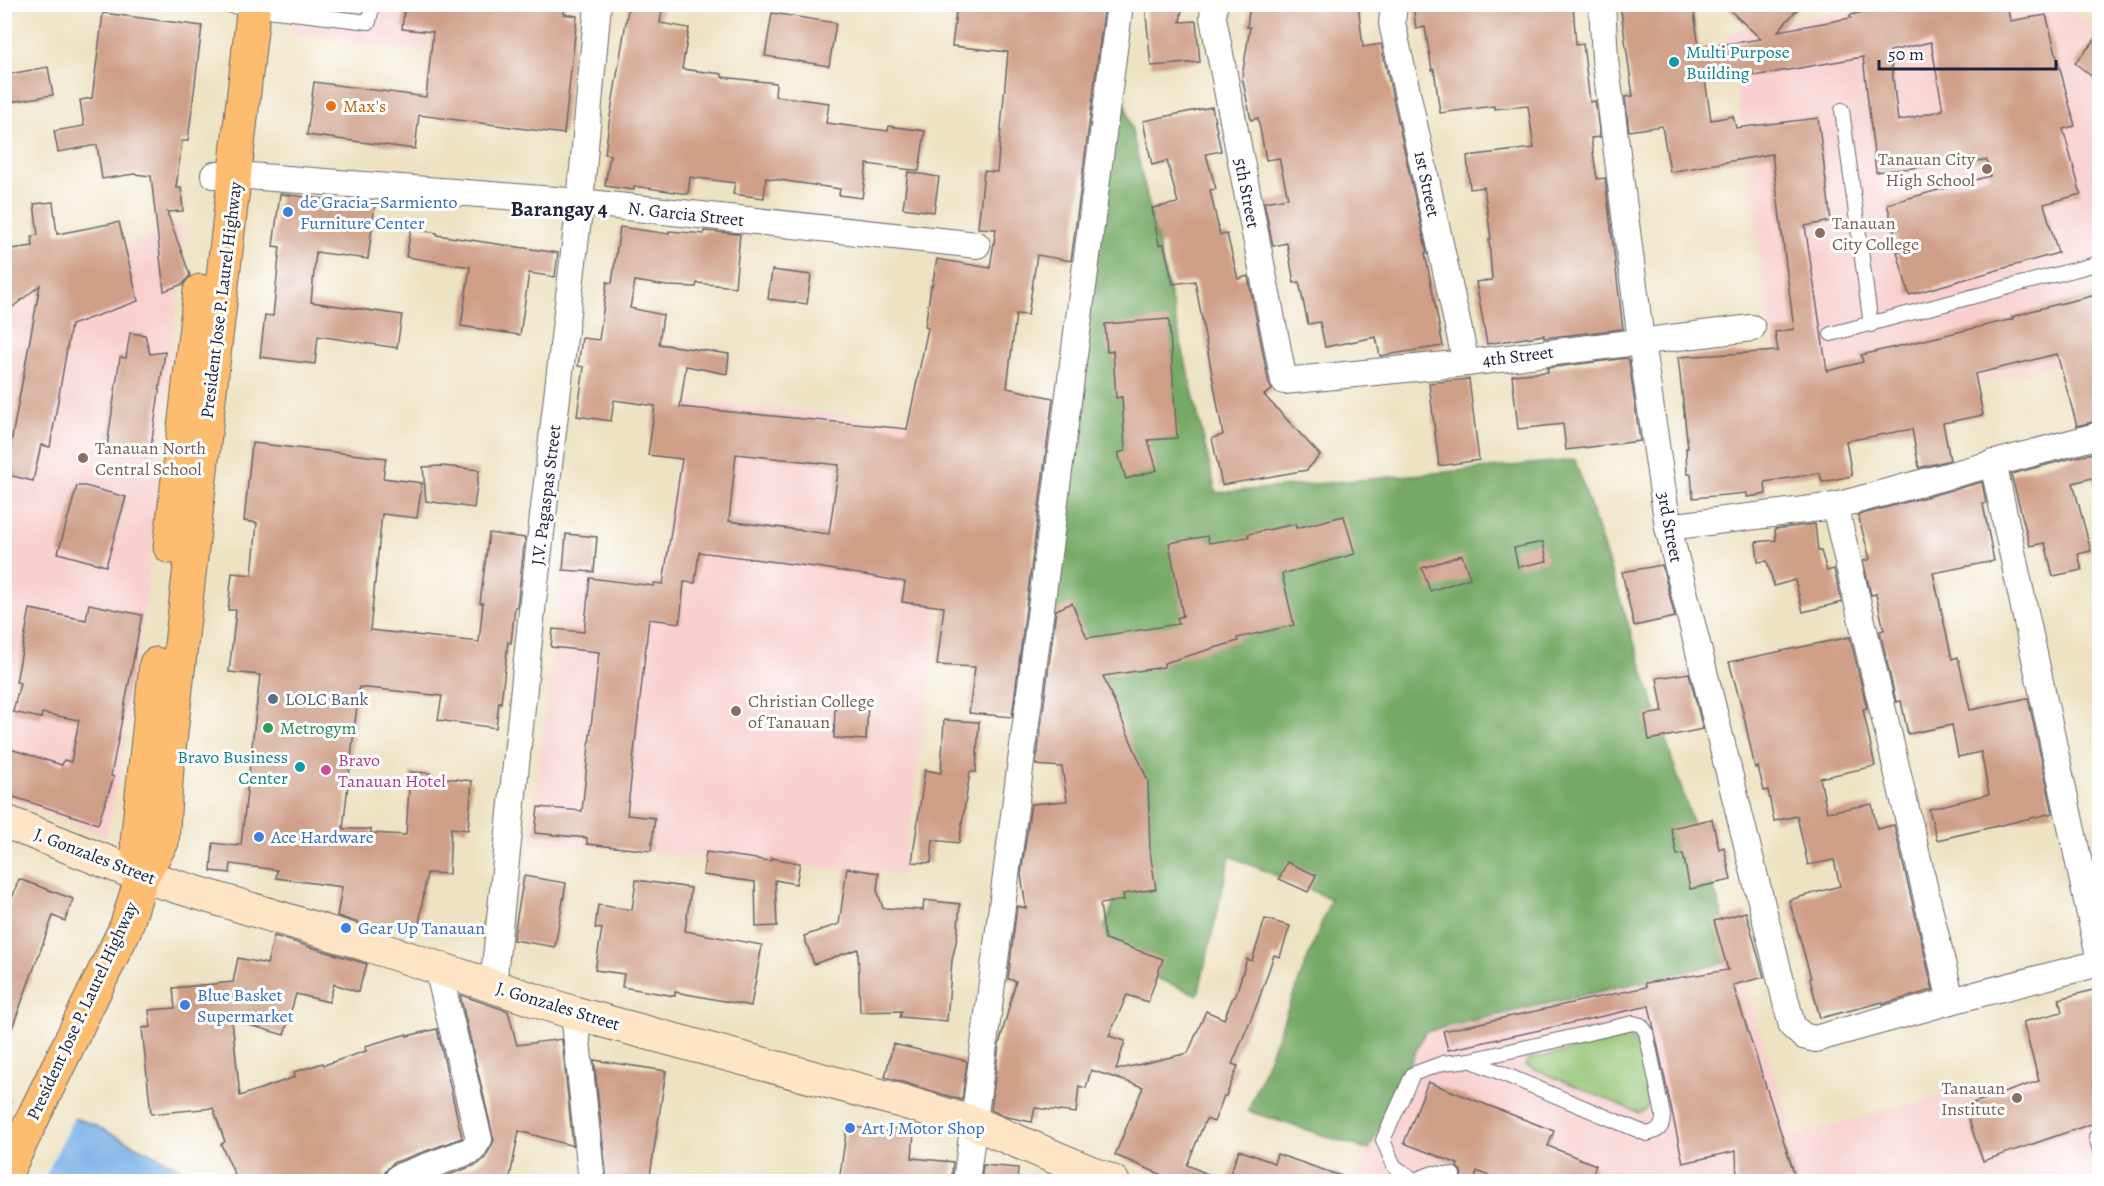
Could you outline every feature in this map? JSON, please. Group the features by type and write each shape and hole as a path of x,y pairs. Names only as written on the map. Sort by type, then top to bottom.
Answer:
{"highway":[{"name":"President Jose P. Laurel Highway","path":"4,1178 126,927 142,876 162,842 167,768 243,6"}],"main road":[{"name":"J. Gonzales Street","path":"4,821 142,876 356,941 574,1013 974,1123 1113,1182"}],"street":[{"name":"J.V. Pagaspas Street","path":"493,986 533,601 580,202 598,4"},
{"path":"966,1182 1120,4"},
{"name":"5th Street","path":"1214,4 1213,18 1284,381"},
{"name":"1st Street","path":"1394,4 1392,23 1466,363"},
{"name":"3rd Street","path":"1602,4 1605,59 1641,341 1668,527 1792,1026 1803,1036 1815,1039 1951,1001"},
{"name":"N. Garcia Street","path":"225,175 580,202 977,245"},
{"name":"4th Street","path":"1284,381 1466,363 1752,328"},
{"path":"1668,527 1835,506 2100,435"},
{"path":"1835,506 1951,1001 2100,962 1992,463"},
{"path":"400,1182 399,1177 472,1150 479,1139 438,969"},
{"path":"574,1013 592,1182"}],"lane":[{"path":"243,6 369,22 372,7"},
{"path":"1842,110 1871,325"},
{"path":"1831,334 2100,263"},
{"path":"1453,1176 1433,1173 1412,1180 1394,1166 1383,1140 1413,1074 1443,1063 1633,1023 1641,1025 1646,1032 1664,1115 1663,1124 1658,1131 1647,1134 1470,1059"}],"shaded area":[{"name":"Tanauan City High School","path":"1879,4 2064,5 2099,31 2099,353 1899,405 1784,430 1728,33"},
{"path":"297,5 434,5 428,51 293,34"},
{"name":"Tanauan North Central School","path":"185,222 146,601 120,774 106,837 5,798 4,316 54,275"},
{"name":"Christian College of Tanauan","path":"688,400 965,426 903,875 529,842 562,572 657,580"},
{"path":"1737,960 1794,1135 2077,1061 2099,1035 2099,1181 1354,1182 1424,1032"}],"green space":[{"path":"1118,71 1216,493 1575,460 1737,960 1425,1032 1369,1150 1248,1111 1331,899 1230,856 1198,995 1095,953 1139,834 1041,610"},
{"path":"1628,1037 1637,1044 1650,1102 1646,1110 1639,1113 1525,1065 1528,1060"}],"water":[{"path":"4,1099 26,1103 90,1123 206,1181 33,1182 5,1171"}],"pier":[{"path":"11,1097 75,1115 43,1181 26,1182 4,1174 5,1110"}],"building":[{"path":"405,4 565,4 564,14 577,16 564,134 419,115 415,149 307,135 314,82 426,97 433,32 402,29"},
{"path":"629,4 663,4 660,23 689,28 682,69 722,74 722,77 776,83 775,96 829,103 826,123 888,131 889,126 925,131 919,171 867,164 862,198 839,195 840,189 766,178 764,198 733,194 735,183 690,177 688,194 634,186 634,190 605,186 610,155 605,154 609,123"},
{"path":"957,4 1105,4 1071,261 1037,255 1028,315 1016,314 1007,388 1053,398 1012,717 969,713 975,667 937,665 944,607 902,602 905,582 823,568 699,552 695,583 684,582 680,623 649,619 627,815 655,818 651,851 587,844 587,838 535,833 538,807 582,811 599,652 551,647 553,629 584,632 590,578 654,586 654,583 663,584 682,459 648,455 655,406 614,400 611,421 577,416 584,367 578,366 582,338 599,340 607,282 612,283 620,227 669,234 669,231 704,234 704,231 740,234 735,287 697,283 696,287 667,286 635,281 630,308 663,315 659,344 729,354 727,374 686,366 680,407 907,429 928,328 925,327 937,259 990,268 996,229 978,228 984,171 997,172 1008,52 952,46","holes":["736,454 839,465 829,534 729,521"]},
{"path":"1145,4 1183,4 1180,22 1196,21 1200,62 1151,66"},
{"path":"1250,4 1322,4 1322,8 1358,4 1363,47 1381,44 1427,253 1425,253 1443,346 1380,356 1376,337 1325,347 1320,322 1308,324 1299,282 1294,283 1287,243 1273,246 1264,202 1288,198 1279,158 1266,160 1258,118 1251,120 1242,77 1250,27 1247,27"},
{"path":"1413,4 1573,4 1576,45 1583,44 1590,102 1595,101 1600,137 1591,138 1597,179 1605,178 1623,329 1544,338 1544,335 1487,344 1476,282 1492,280 1489,239 1491,239 1484,187 1470,189 1467,156 1534,148 1528,106 1494,109 1494,106 1440,113 1425,27 1416,29"},
{"path":"1620,4 1693,4 1699,48 1761,39 1723,4 1802,4 1778,31 1851,18 1850,15 1898,4 2007,4 2010,21 2046,15 2075,126 2063,129 2081,194 2044,204 2058,253 1909,295 1887,204 1990,176 1987,160 1876,172 1863,57 1754,76 1753,72 1705,79 1711,120 1733,116 1736,128 1818,118 1831,221 1805,226 1827,371 1863,362 1861,355 2013,319 2012,317 2034,310 2100,294 2100,420 2077,426 2057,354 1975,374 1983,415 1943,423 1950,460 1919,468 1912,429 1846,441 1852,476 1822,482 1820,473 1765,482 1766,494 1747,497 1747,493 1693,498 1691,474 1687,474 1686,448 1688,448 1678,357 1778,351 1775,332 1794,329 1772,154 1670,172 1662,126 1629,131 1625,97 1633,96","holes":["1931,42 1943,110 1898,121 1890,51"]},
{"path":"103,13 202,26 188,141 182,141 176,188 181,188 183,211 167,212 190,275 183,284 164,291 151,176 134,174 102,179 97,145 58,152 54,131 84,126 80,100 92,98"},
{"path":"772,13 836,23 829,66 765,56"},
{"path":"2100,34 2100,83 2075,63"},
{"path":"48,67 53,95 4,103 4,75"},
{"path":"1212,107 1221,151 1206,154 1216,189 1210,190 1220,235 1227,234 1238,279 1248,276 1272,390 1264,395 1320,455 1307,470 1222,485 1212,438 1223,435 1195,281 1173,284 1164,244 1159,245 1152,208 1178,203 1167,161 1152,165 1143,121"},
{"path":"908,172 939,177 934,212 903,208"},
{"path":"280,194 375,205 368,259 316,252 311,302 402,315 397,348 318,336 315,364 260,357 265,315 273,316 280,247 273,246"},
{"path":"53,202 57,234 119,222 138,301 71,325 50,447 41,445 33,481 4,474 4,462 9,443 11,443 40,285 4,314 4,250 33,246 32,236 38,235 34,204"},
{"path":"411,229 558,253 555,277 529,273 520,335 461,326 470,267 406,257"},
{"path":"772,270 811,275 807,304 768,299"},
{"path":"1169,319 1177,438 1148,440 1157,470 1126,479 1118,453 1125,451 1122,397 1116,398 1113,351 1107,352 1105,324"},
{"path":"130,333 145,335 150,354 165,352 150,453 107,447 120,357 126,358"},
{"path":"1627,358 1640,441 1566,450 1563,424 1518,429 1512,375 1548,372 1547,368"},
{"path":"1469,379 1479,460 1439,466 1429,383"},
{"path":"252,443 386,458 383,478 422,483 417,518 382,514 370,630 479,642 483,603 480,603 489,533 525,538 517,607 515,607 511,643 508,642 496,728 438,720 442,696 359,687 343,829 371,829 371,833 406,835 410,772 430,773 430,776 472,781 468,830 451,828 449,874 427,873 418,931 380,925 379,929 337,916 342,887 276,878 277,870 231,864 230,873 211,871 213,843 241,845 260,675 229,672 236,610 228,610 232,573 252,575 257,523 244,521"},
{"path":"2100,451 2100,483 2094,484 2092,478 2073,483 2091,551 2078,554 2082,570 2053,576 2045,543 2030,546 2011,474"},
{"path":"442,466 479,470 474,508 426,501 423,467"},
{"path":"1982,482 1986,503 1983,504 1994,561 1933,573 1952,659 1958,657 1970,710 2028,698 2053,813 1937,840 1929,809 1989,794 1981,752 1958,757 1952,725 1908,734 1901,701 1896,702 1880,631 1884,630 1876,594 1871,595 1863,561 1870,559 1858,515"},
{"path":"77,486 126,497 106,566 58,553"},
{"path":"1344,516 1355,554 1282,574 1294,625 1237,638 1238,641 1164,663 1164,667 1103,676 1148,781 1150,852 1156,889 1123,894 1124,900 1100,904 1105,939 1163,959 1148,1002 1127,995 1109,1036 1125,1041 1116,1070 1188,1053 1206,1011 1224,1019 1235,997 1247,959 1252,961 1265,919 1290,926 1280,957 1274,955 1258,1002 1232,1064 1238,1066 1226,1096 1224,1096 1214,1122 1206,1119 1187,1165 1226,1182 1157,1182 1160,1174 1115,1155 1143,1087 1091,1070 1086,1088 1079,1086 1076,1113 1035,1108 1032,1122 1007,1117 991,1110 999,1045 1016,981 1008,979 1017,906 1026,908 1021,874 1031,804 1067,801 1062,767 1036,765 1056,610 1072,603 1087,638 1179,624 1177,618 1183,616 1169,543 1207,536 1209,543 1249,537 1248,534 1296,524 1296,528"},
{"path":"1815,524 1818,551 1821,551 1827,571 1834,569 1842,602 1803,612 1795,580 1774,586 1767,561 1758,562 1756,542 1776,540 1775,529"},
{"path":"566,534 597,537 594,572 563,570"},
{"path":"1543,542 1547,561 1518,567 1514,548"},
{"path":"1462,555 1470,578 1430,591 1422,568"},
{"path":"1662,565 1675,617 1634,626 1622,572"},
{"path":"89,604 142,615 111,776 114,777 98,824 4,794 4,747 62,765 64,760 71,762 79,720 42,713 41,718 13,712 20,683 16,682 30,609 86,620"},
{"path":"1850,637 1867,708 1863,709 1875,766 1820,778 1827,812 1872,804 1877,829 1894,825 1933,990 1820,1018 1789,900 1840,886 1834,860 1808,865 1797,816 1774,821 1768,790 1764,791 1758,767 1755,768 1729,662"},
{"path":"1689,673 1703,729 1649,740 1645,715 1663,712 1657,678"},
{"path":"835,703 868,704 866,740 834,738"},
{"path":"944,720 979,722 976,772 970,772 959,843 933,840 931,863 912,862 925,770 941,773"},
{"path":"1712,819 1719,849 1724,847 1731,880 1690,889 1683,854 1677,855 1671,828"},
{"path":"706,852 800,863 796,884 775,880 777,926 756,927 755,882 703,875"},
{"path":"1287,862 1316,875 1308,892 1279,879"},
{"path":"847,868 879,873 877,890 883,908 923,910 924,900 960,904 947,1021 900,1017 902,1011 860,1012 858,949 814,964 804,936 839,924"},
{"path":"524,876 566,883 555,947 513,940"},
{"path":"19,879 73,899 65,921 53,916 7,1042 4,1042 4,920"},
{"path":"636,880 691,888 685,931 762,945 751,1006 675,992 675,996 622,987 624,974 595,970 602,929 595,928 598,905 632,910"},
{"path":"1746,912 1764,977 1733,985 1797,1182 1737,1182 1736,1151 1683,1163 1649,1006 1448,1050 1443,1031 1646,987 1645,983 1728,970 1714,921"},
{"path":"274,936 367,964 358,992 334,984 329,1002 296,994 284,1035 232,1020 240,1096 295,1077 294,1072 366,1051 365,1046 407,1034 407,1036 437,1029 462,1138 393,1163 385,1172 385,1182 238,1182 221,1144 225,1142 213,1108 151,1114 142,1028 151,1027 149,1010 175,1008 173,988 233,982 238,958 267,964"},
{"path":"2100,988 2100,1121 1983,1161 1964,1106 2039,1081 2023,1022 2062,1012 2059,999"},
{"path":"460,995 508,1011 517,1045 562,1039 573,1146 519,1131 509,1182 430,1182 478,1164 485,1158 494,1141"},
{"path":"893,1044 967,1061 962,1100 885,1077"},
{"path":"594,1060 666,1071 649,1182 607,1182"},
{"path":"1428,1082 1554,1131 1548,1146 1596,1165 1590,1182 1503,1182 1477,1171 1474,1182 1459,1182 1462,1175 1457,1167 1458,1164 1404,1143"},
{"path":"847,1126 889,1132 889,1128 914,1131 912,1158 953,1162 951,1182 839,1182"},
{"path":"1239,1150 1274,1163 1277,1154 1347,1178 1346,1182 1227,1182"},
{"path":"983,1165 1018,1168 1017,1182 981,1182"}],"place":[{"name":"Multi Purpose Building","path":"1674,62"},
{"name":"Max's","path":"331,106"},
{"name":"Tanauan City High School","path":"1987,169"},
{"name":"de Gracia–Sarmiento Furniture Center","path":"288,212"},
{"name":"Tanauan City College","path":"1820,233"},
{"name":"Tanauan North Central School","path":"83,458"},
{"name":"LOLC Bank","path":"273,699"},
{"name":"Christian College of Tanauan","path":"736,711"},
{"name":"Metrogym","path":"268,728"},
{"name":"Bravo Business Center","path":"300,767"},
{"name":"Bravo Tanauan Hotel","path":"326,770"},
{"name":"Ace Hardware","path":"259,837"},
{"name":"Gear Up Tanauan","path":"346,928"},
{"name":"Blue Basket Supermarket","path":"185,1005"},
{"name":"Tanauan Institute","path":"2017,1098"},
{"name":"Art J Motor Shop","path":"850,1128"}],"district":[{"name":"Barangay 4","path":"559,209"}]}
